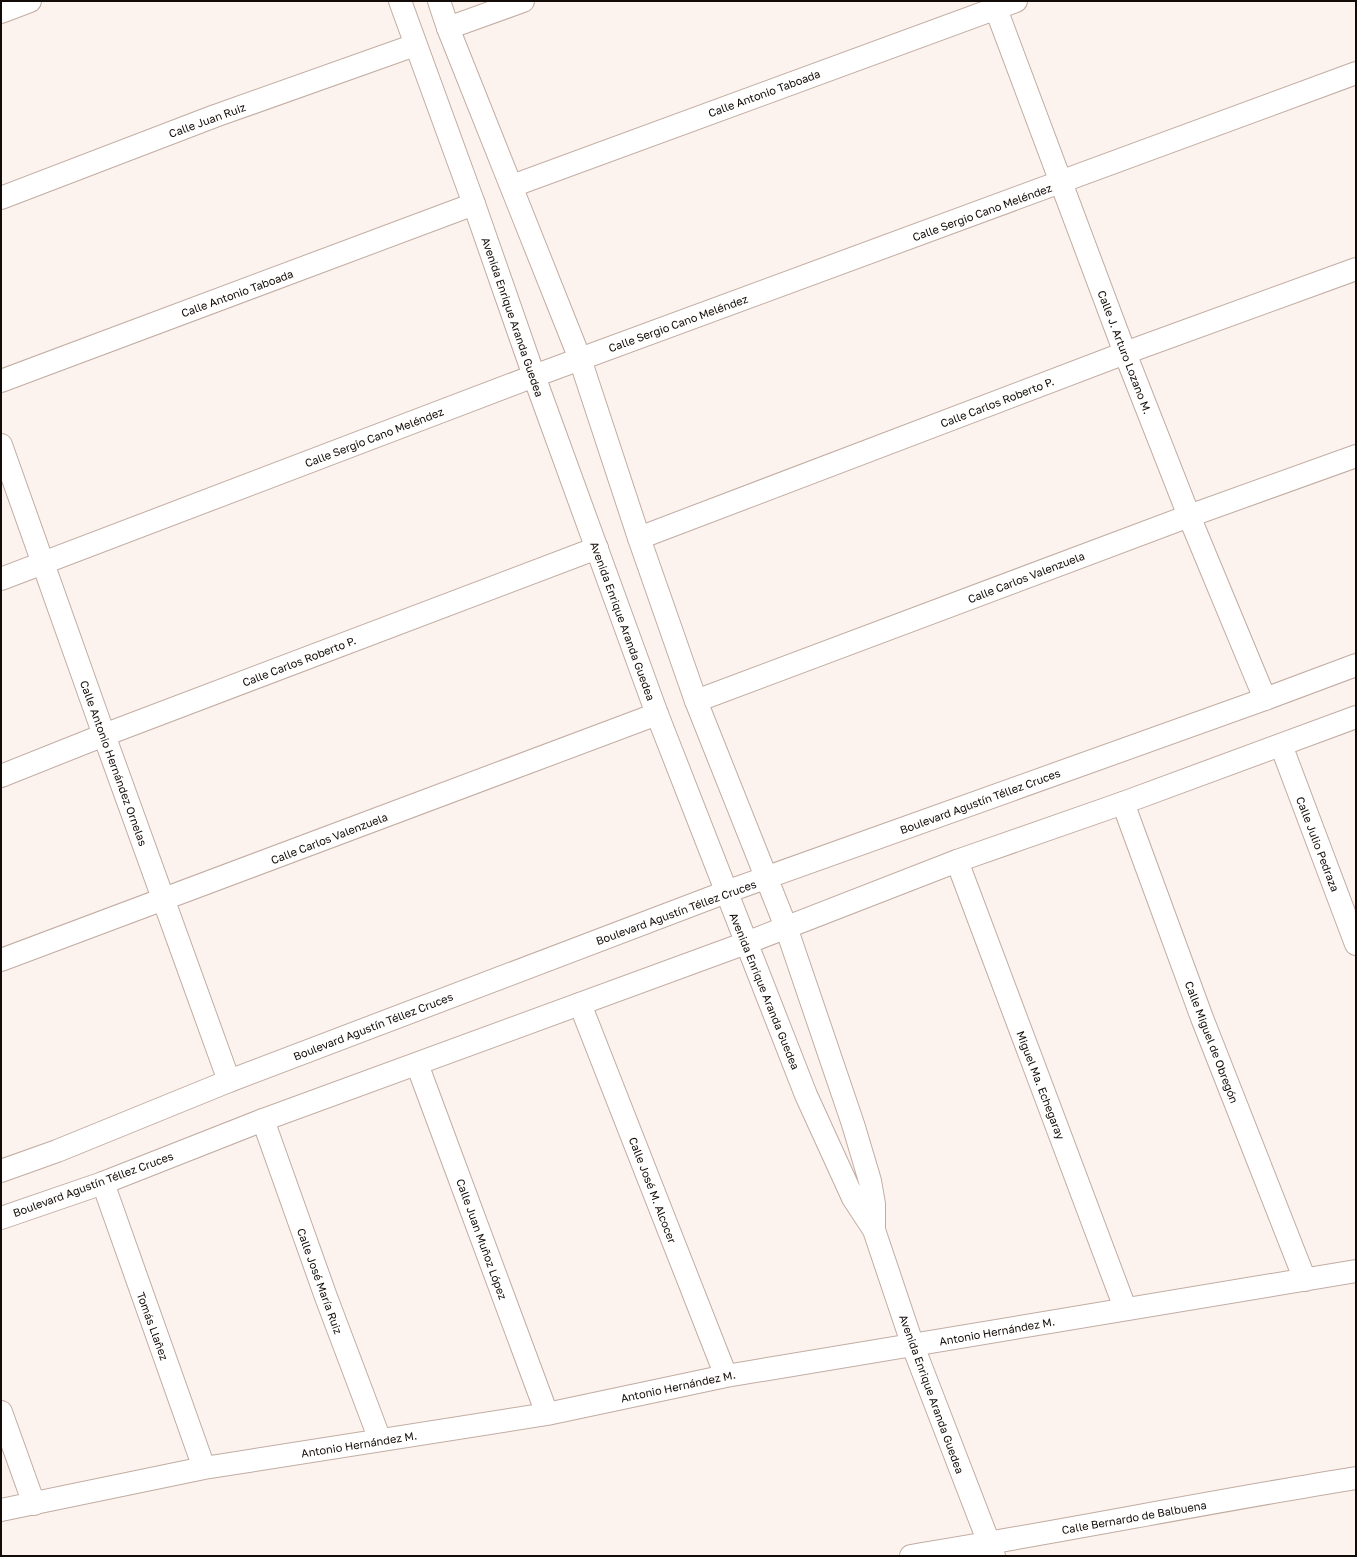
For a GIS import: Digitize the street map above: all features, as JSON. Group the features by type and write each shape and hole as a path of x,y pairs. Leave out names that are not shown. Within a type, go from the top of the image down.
{"street":[{"path":"1,12 30,1"},
{"name":"Avenida Enrique Aranda Guedea","path":"400,1 657,714 806,1095 853,1198 874,1230 913,1346 991,1550"},
{"name":"Avenida Enrique Aranda Guedea","path":"439,1 448,28 580,359 639,538 696,701 786,927 850,1116 870,1181 874,1204 874,1230"},
{"path":"448,28 523,1"},
{"name":"Calle J. Arturo Lozano M.","path":"1002,3 1062,183 1125,353 1189,516 1265,699"},
{"name":"Calle Antonio Taboada","path":"512,186 1002,3"},
{"name":"Calle Juan Ruiz","path":"1,198 215,116 415,46"},
{"name":"Calle Sergio Cano Meléndez","path":"1,579 534,376 1062,183 1356,73"},
{"name":"Calle Antonio Taboada","path":"1,381 474,204"},
{"name":"Calle Carlos Roberto P.","path":"639,538 1125,353 1356,269"},
{"name":"Calle Antonio Hernández Ornelas","path":"1,445 229,1081"},
{"name":"Calle Carlos Valenzuela","path":"696,701 1189,516 1356,456"},
{"name":"Calle Carlos Roberto P.","path":"1,776 104,735 597,548"},
{"name":"Boulevard Agustín Téllez Cruces","path":"1,1171 229,1081 726,892 1356,665"},
{"name":"Calle Carlos Valenzuela","path":"1,960 657,714"},
{"name":"Boulevard Agustín Téllez Cruces","path":"1,1218 103,1183 263,1120 746,943 957,861 1123,803 1356,717"},
{"name":"Calle Julio Pedraza","path":"1281,745 1356,944"},
{"name":"Calle Miguel de Obregón","path":"1123,803 1202,1018 1305,1280"},
{"name":"Miguel Ma. Echegaray","path":"957,861 1125,1308"},
{"name":"Calle José M. Alcocer","path":"580,1004 726,1376"},
{"name":"Calle Juan Muñoz López","path":"417,1064 547,1414"},
{"name":"Calle José María Ruiz","path":"263,1120 326,1297 380,1440"},
{"name":"Tomás Llañez","path":"103,1183 204,1468"},
{"name":"Antonio Hernández M.","path":"1,1510 204,1468 547,1414 726,1376 913,1346 1125,1308 1356,1271"},
{"path":"1,1412 34,1504"},
{"name":"Calle Bernardo de Balbuena","path":"911,1556 991,1550 1277,1491 1356,1478"}]}
